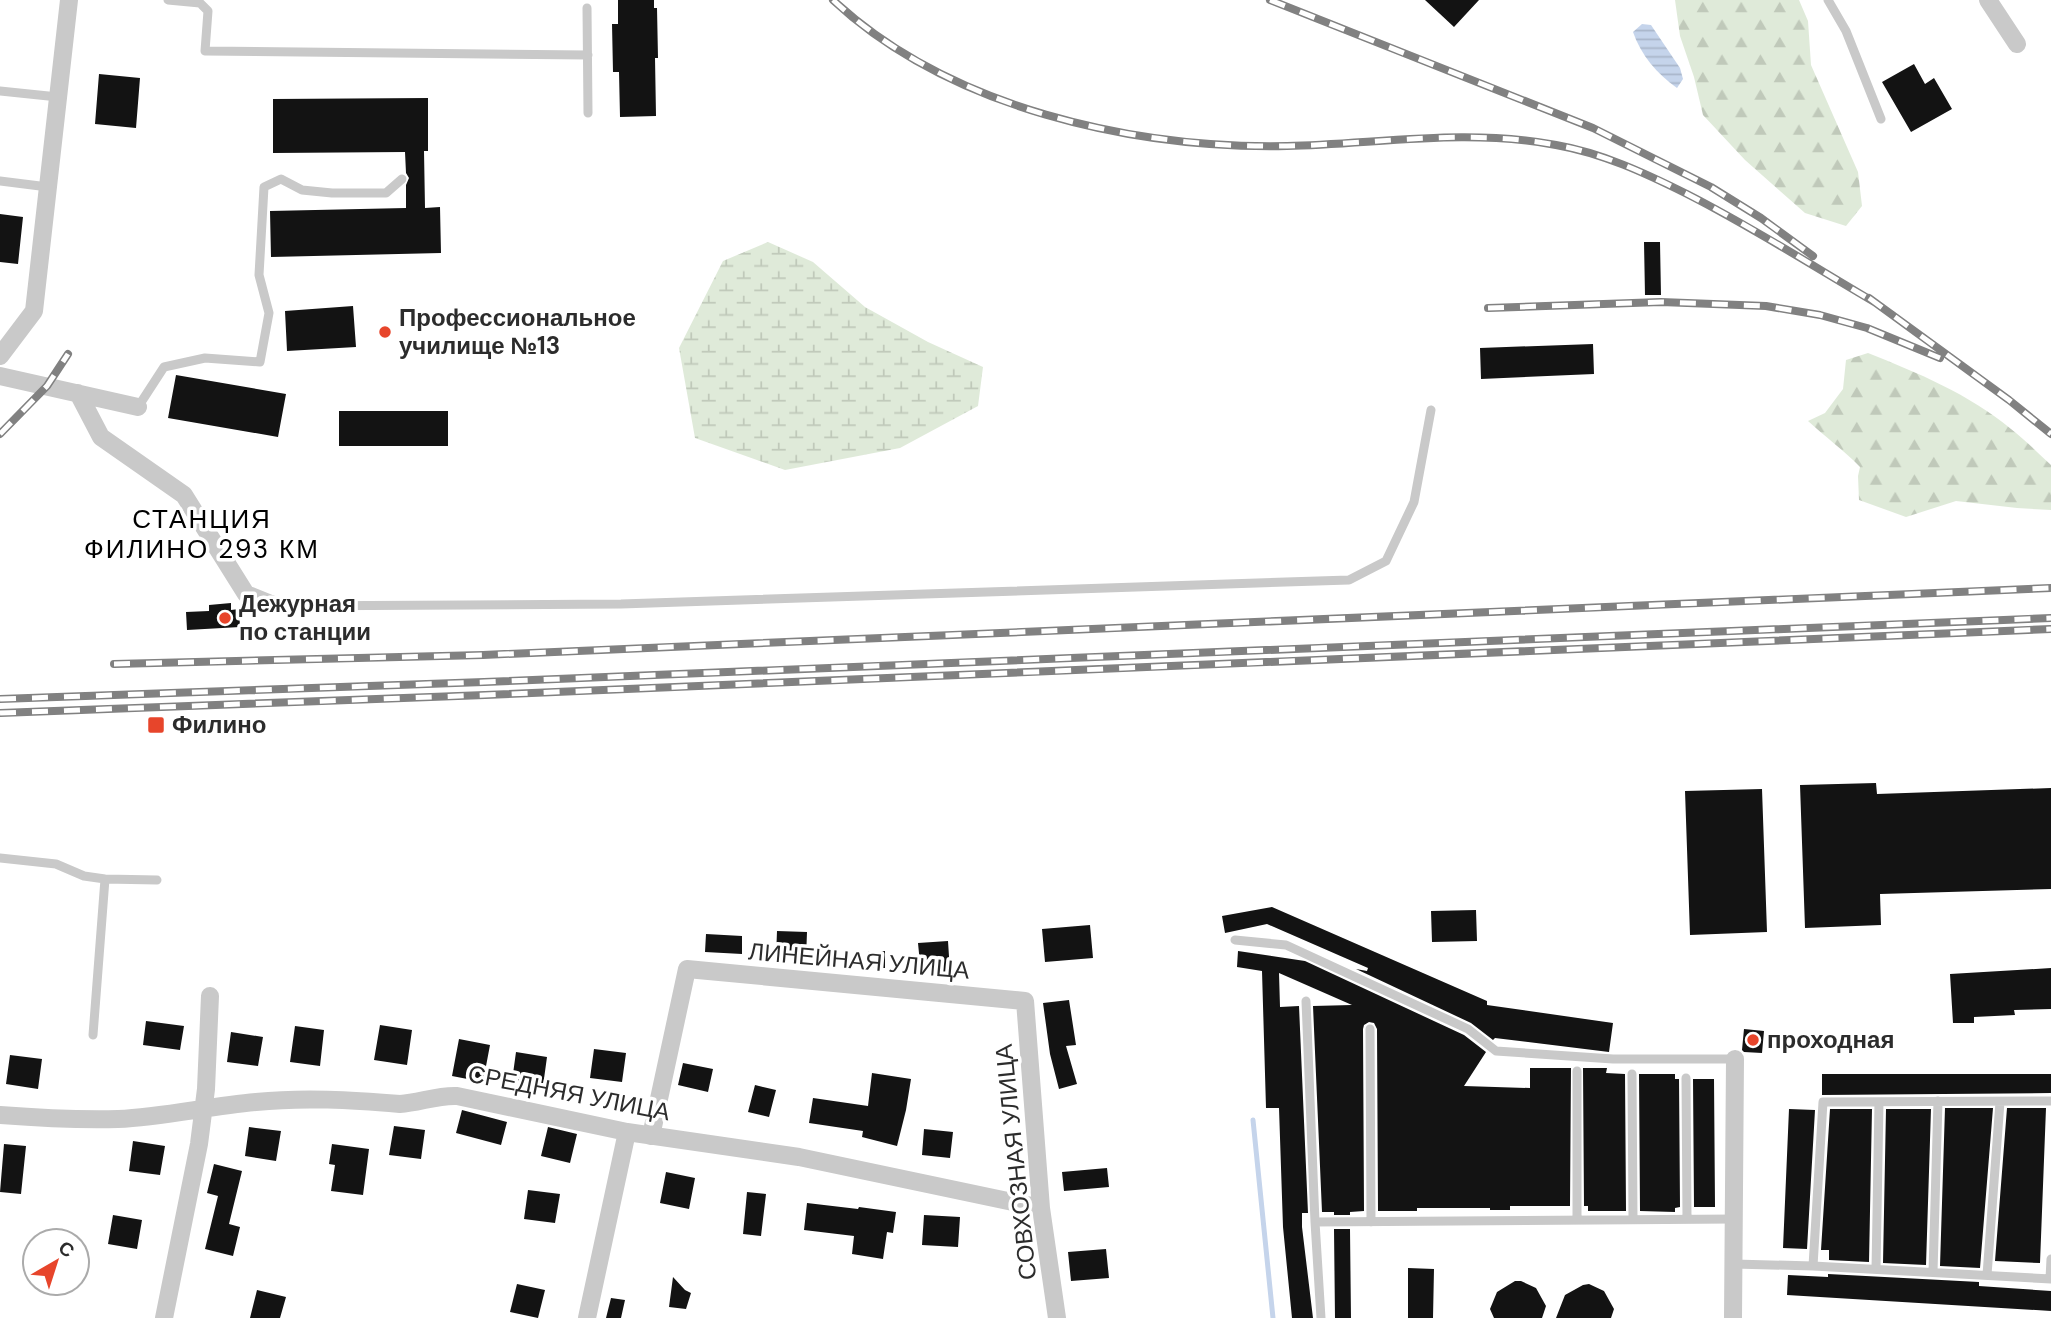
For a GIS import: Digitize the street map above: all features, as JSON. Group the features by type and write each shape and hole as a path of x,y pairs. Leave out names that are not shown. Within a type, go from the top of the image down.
{"street":[{"path":"0,356 34,311 69,0"},
{"path":"1989,0 2017,44"},
{"path":"0,376 138,407"},
{"path":"78,393 101,437 184,495 246,594 276,606"},
{"name":"ЛИНЕЙНАЯ УЛИЦА","path":"651,1136 687,969 1026,1000"},
{"path":"164,1318 203,1110 209,996"},
{"name":"СОВХОЗНАЯ УЛИЦА","path":"1026,1000 1041,1208 1057,1318"},
{"path":"1733,1318 1735,1059"},
{"name":"СРЕДНЯЯ УЛИЦА","path":"0,1115 119,1119 171,1115 256,1102 300,1100 400,1104 457,1096 627,1132 799,1157 1041,1208"},
{"path":"587,1318 627,1132"}],"lane":[{"path":"167,0 200,3 208,11 205,51 588,55"},
{"path":"1828,0 1846,31 1881,119"},
{"path":"587,8 588,113"},
{"path":"0,90 58,97"},
{"path":"138,407 164,367 205,358 260,362 269,313 259,275 264,187 281,179 302,190 386,193 402,179"},
{"path":"0,181 48,187"},
{"path":"276,606 621,604 1349,580 1386,561 1414,502 1430,410"},
{"path":"0,858 56,864 84,876 105,879 158,880"},
{"path":"93,1035 105,879"},
{"path":"1235,940 1286,945 1468,1029 1496,1051 1613,1059 1735,1059"},
{"path":"1306,1002 1321,1318"},
{"path":"1370,1029 1371,1222"},
{"path":"1577,1071 1577,1220"},
{"path":"1632,1074 1633,1219"},
{"path":"1686,1078 1687,1219"},
{"path":"1933,1272 1938,1101"},
{"path":"1813,1266 1823,1102 2051,1101"},
{"path":"1876,1269 1879,1102"},
{"path":"1987,1275 2000,1102"},
{"path":"1315,1222 1735,1219"},
{"path":"1734,1264 2050,1279 2051,1259"}],"green space":[{"path":"1675,0 1799,0 1808,21 1811,65 1858,172 1862,206 1846,226 1805,213 1745,160 1703,115 1680,36"},
{"path":"768,242 813,262 865,307 928,342 983,367 978,406 900,448 785,470 695,438 679,348 723,261"},
{"path":"1868,353 1924,377 1978,405 2021,438 2051,465 2051,510 1956,501 1906,517 1859,500 1860,467 1808,421 1825,413 1843,389 1846,360"}],"water":[{"path":"1642,24 1651,25 1680,68 1683,79 1677,88 1656,70 1640,48 1633,32"}],"building":[{"path":"618,0 654,0 654,8 657,8 656,116 620,117 619,72 613,72 612,24 618,24"},
{"path":"1425,0 1479,0 1454,27"},
{"path":"1914,64 1925,84 1934,78 1952,109 1911,132 1882,82"},
{"path":"99,74 140,78 136,128 95,124"},
{"path":"428,98 428,151 424,151 425,208 440,207 441,253 271,257 270,211 406,208 406,185 409,178 406,173 405,152 273,153 273,99"},
{"path":"0,214 23,217 18,264 0,262"},
{"path":"1644,242 1660,242 1661,295 1645,295"},
{"path":"353,306 356,347 287,351 285,311"},
{"path":"1593,344 1594,374 1481,379 1480,348"},
{"path":"176,375 286,394 278,437 168,418"},
{"path":"339,411 448,411 448,446 339,446"},
{"path":"231,603 231,610 239,609 240,627 187,630 186,612 209,611 209,605"},
{"path":"1876,783 1877,794 2051,788 2051,889 1880,894 1881,925 1805,928 1800,785"},
{"path":"1762,789 1767,932 1690,935 1685,791"},
{"path":"1272,907 1487,1001 1487,1005 1613,1023 1609,1052 1495,1038 1493,1040 1471,1023 1356,969 1367,971 1368,968 1267,924 1225,933 1222,916"},
{"path":"1476,910 1477,941 1432,942 1431,911"},
{"path":"1090,925 1093,958 1045,962 1042,929"},
{"path":"777,931 807,932 806,959 776,957"},
{"path":"706,934 742,936 742,954 705,952"},
{"path":"948,941 950,972 921,974 918,943"},
{"path":"868,951 885,951 885,968 869,968"},
{"path":"1238,951 1305,961 1464,1035 1486,1052 1464,1086 1530,1088 1530,1068 1571,1068 1570,1206 1510,1206 1510,1210 1417,1208 1417,1211 1378,1211 1377,1029 1374,1023 1369,1022 1363,1029 1364,1211 1350,1212 1350,1215 1322,1212 1313,1006 1352,1005 1279,973 1280,1007 1299,1006 1308,1213 1302,1213 1302,1227 1313,1318 1292,1318 1283,1227 1279,1108 1266,1108 1262,971 1237,967"},
{"path":"2051,968 2051,1009 2014,1010 2015,1015 1974,1017 1974,1023 1953,1023 1950,974"},
{"path":"1069,1000 1076,1045 1066,1046 1077,1084 1059,1089 1050,1054 1043,1003"},
{"path":"146,1021 184,1026 180,1050 143,1045"},
{"path":"380,1025 412,1030 407,1065 374,1060"},
{"path":"295,1026 324,1030 320,1066 290,1062"},
{"name":"проходная","path":"1744,1029 1764,1031 1762,1053 1742,1050"},
{"path":"231,1032 263,1037 258,1066 227,1062"},
{"path":"459,1039 490,1045 483,1082 452,1076"},
{"path":"594,1049 626,1053 622,1082 590,1078"},
{"path":"516,1052 547,1057 543,1086 512,1081"},
{"path":"10,1055 42,1059 38,1089 6,1084"},
{"path":"683,1063 713,1069 708,1092 678,1085"},
{"path":"1583,1068 1607,1068 1606,1073 1625,1074 1626,1211 1588,1211 1588,1206 1584,1206"},
{"path":"872,1073 911,1079 897,1146 862,1137 863,1131 809,1123 813,1098 868,1106"},
{"path":"1639,1074 1675,1074 1675,1079 1679,1079 1680,1207 1675,1208 1675,1212 1640,1211"},
{"path":"1822,1074 2051,1074 2051,1093 1822,1095"},
{"path":"1693,1079 1714,1079 1715,1207 1694,1207"},
{"path":"755,1085 776,1090 769,1117 748,1112"},
{"path":"1945,1108 1993,1108 1980,1268 1940,1266"},
{"path":"2007,1108 2046,1108 2040,1263 1995,1261"},
{"path":"1789,1109 1815,1110 1807,1249 1783,1248"},
{"path":"1830,1109 1872,1109 1869,1262 1829,1260 1829,1250 1821,1250"},
{"path":"1886,1109 1931,1109 1926,1265 1883,1263"},
{"path":"462,1110 507,1122 501,1145 456,1133"},
{"path":"394,1126 425,1130 421,1159 389,1155"},
{"path":"249,1127 281,1131 276,1161 245,1156"},
{"path":"548,1127 577,1134 570,1163 541,1156"},
{"path":"924,1129 953,1132 950,1158 922,1155"},
{"path":"133,1141 165,1146 160,1175 129,1171"},
{"path":"4,1144 26,1146 21,1194 0,1192"},
{"path":"332,1144 369,1149 363,1195 331,1191 335,1165 329,1164"},
{"path":"214,1164 242,1171 229,1224 240,1227 233,1256 205,1249 218,1196 207,1193"},
{"path":"1107,1168 1109,1187 1064,1191 1062,1172"},
{"path":"666,1172 695,1178 689,1209 660,1203"},
{"path":"528,1190 560,1194 555,1223 524,1219"},
{"path":"747,1192 766,1194 761,1236 743,1234"},
{"path":"807,1203 896,1212 893,1233 887,1232 883,1259 852,1254 854,1236 804,1230"},
{"path":"113,1215 142,1220 137,1249 108,1244"},
{"path":"924,1215 960,1217 958,1247 922,1245"},
{"path":"1334,1229 1350,1229 1351,1318 1335,1318"},
{"path":"1106,1249 1109,1278 1071,1281 1068,1252"},
{"path":"1408,1268 1434,1269 1433,1318 1408,1318"},
{"path":"1828,1274 1979,1282 1979,1286 2051,1291 2051,1311 1787,1295 1788,1275 1828,1277"},
{"path":"673,1277 691,1293 686,1309 669,1307"},
{"path":"1515,1281 1536,1288 1546,1306 1542,1318 1494,1318 1490,1309 1497,1292"},
{"path":"517,1284 545,1290 538,1318 510,1312"},
{"path":"1589,1284 1604,1291 1614,1309 1611,1318 1556,1318 1565,1295"},
{"path":"257,1290 286,1297 280,1318 250,1318"},
{"path":"611,1298 625,1300 621,1318 606,1318"}],"waterway":[{"path":"1253,1120 1273,1318"}],"railway":[{"path":"833,0 879,37 931,69 987,94 1046,115 1106,130 1167,140 1228,145 1287,146 1422,138 1489,138 1556,145 1590,153 1671,186 1759,233 1876,303"},
{"path":"1270,0 1593,128 1711,187 1761,218 1813,256"},
{"path":"1869,298 2051,434"},
{"path":"1488,308 1661,302 1766,306 1820,315 1867,328 1940,358"},
{"path":"0,434 47,386 68,354"},
{"path":"114,664 483,655 2051,588"},
{"path":"0,699 484,682 2051,618"},
{"path":"0,713 2051,629"}],"place":[{"name":"Профессиональное училище №13","path":"385,332"},
{"name":"Дежурная по станции","path":"225,618"},
{"name":"Филино","path":"156,725"},
{"name":"проходная","path":"1753,1040"}],"district":[{"name":"СТАНЦИЯ ФИЛИНО 293 КМ","path":"202,534"}]}
